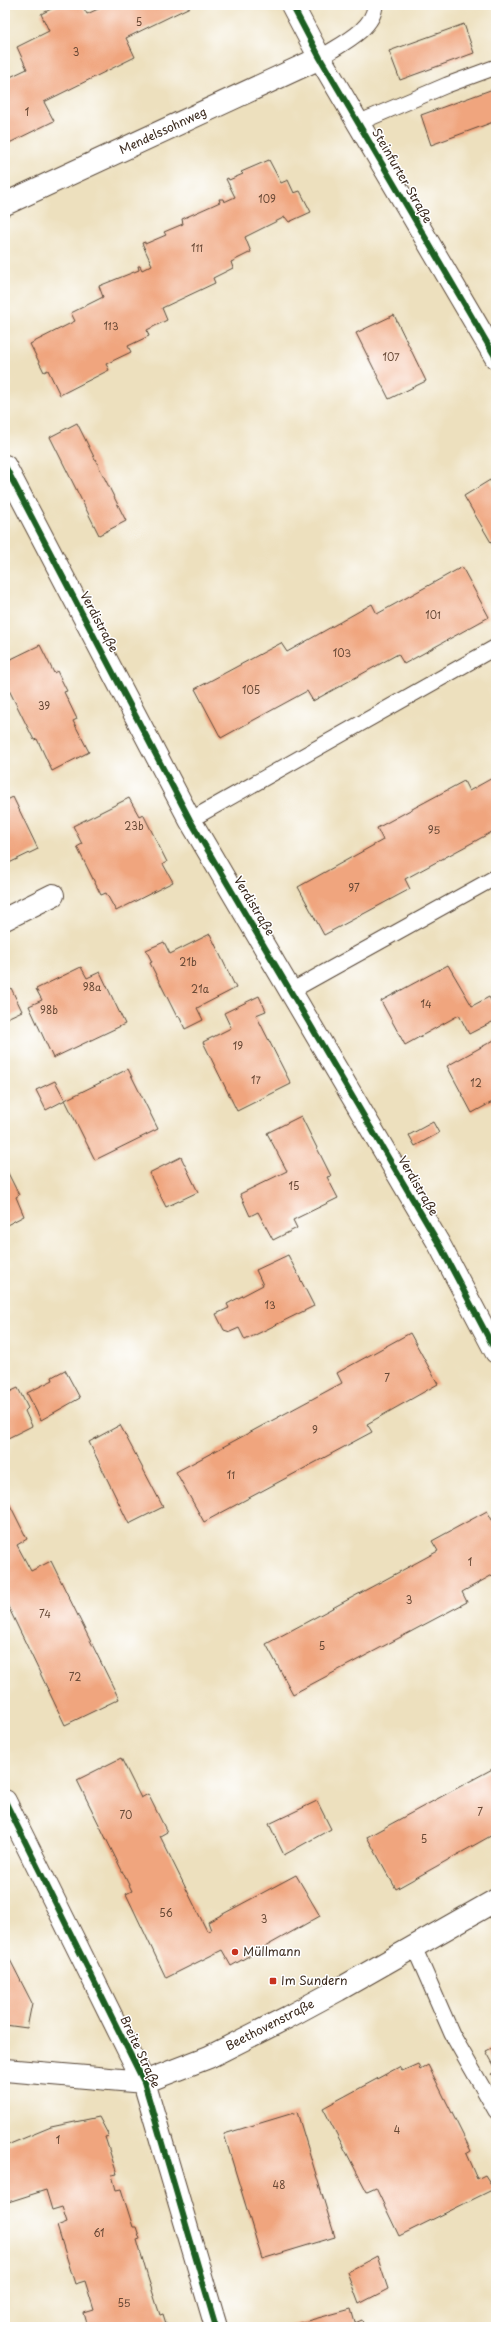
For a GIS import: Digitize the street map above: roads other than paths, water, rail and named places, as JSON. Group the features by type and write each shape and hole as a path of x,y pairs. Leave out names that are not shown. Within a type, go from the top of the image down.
{"street":[{"name":"Steinfurter Straße","path":"292,5 320,58 496,358"},
{"name":"Mendelssohnweg","path":"5,204 320,58"},
{"name":"Verdistraße","path":"5,466 190,820 439,1244 496,1352"},
{"path":"5,919 53,895"},
{"name":"Breite Straße","path":"5,1802 144,2082 216,2327"},
{"name":"Beethovenstraße","path":"144,2082 216,2053 338,1990 496,1900"},
{"path":"10,2075 144,2082"}],"lane":[{"path":"320,58 365,27 375,12 375,5"},
{"path":"358,123 447,85 496,67"},
{"path":"190,820 496,647"},
{"path":"291,991 496,877"},
{"path":"414,1946 452,2034 496,2111"}],"place":[{"name":"Müllmann","path":"235,1952"},
{"name":"Im Sundern","path":"273,1981"}]}
